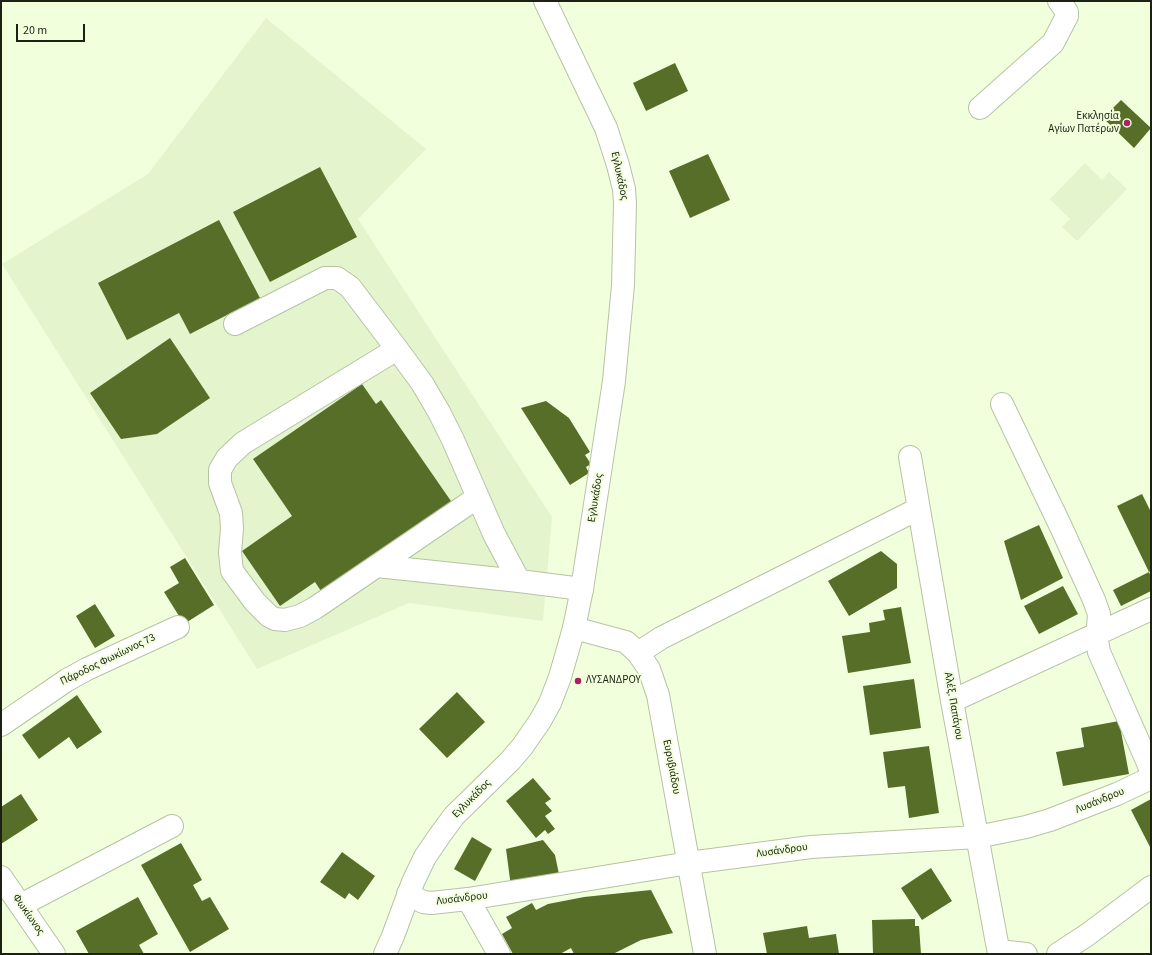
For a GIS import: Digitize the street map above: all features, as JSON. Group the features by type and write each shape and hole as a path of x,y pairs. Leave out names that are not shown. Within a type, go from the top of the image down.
{"street":[{"name":"Εγλυκάδος","path":"385,954 408,894 425,858 449,821 510,761 540,721 555,691 574,628 582,589 614,381 623,285 625,203 624,189 618,165 606,128 544,1"},
{"path":"980,108 1053,43 1067,16 1059,1"},
{"path":"235,324 325,278 337,278 350,287 422,382 453,440 494,534 519,581"},
{"path":"397,349 243,443 227,458 220,470 220,483 231,513 232,528 230,553 232,571 255,602 269,616 284,620 307,614 478,496"},
{"path":"1002,404 1094,600 1099,614 1097,645 1151,770"},
{"name":"Αλέξ. Παπάγου","path":"910,457 952,701 999,952"},
{"path":"638,653 661,638 918,509"},
{"path":"377,566 582,589"},
{"path":"952,701 1151,610"},
{"name":"Πάροδος Φωκίωνος 73","path":"1,725 67,680 86,669 178,627"},
{"name":"Ευρυβιάδου","path":"574,628 620,640 631,646 649,669 658,695 705,954"},
{"name":"Λυσάνδρου","path":"408,894 423,902 431,903 468,900 689,863 811,846 977,837 1026,827 1050,820 1124,791 1151,778"},
{"path":"21,905 172,826"},
{"name":"Φωκίωνος","path":"1,877 54,954"},
{"path":"1058,954 1087,935 1151,887"},
{"path":"468,900 499,954"},
{"path":"999,952 1026,954"}],"shaded area":[{"path":"266,18 426,149 358,219 552,517 543,621 409,603 257,669 2,264 148,174"},
{"path":"1085,163 1102,180 1109,172 1127,189 1077,241 1062,227 1070,219 1050,199"}],"building":[{"path":"675,63 688,91 646,111 633,83"},
{"name":"Εκκλησία Αγίων Πατέρων","path":"1121,100 1151,128 1134,148 1103,118"},
{"path":"708,154 730,200 690,218 669,171"},
{"path":"320,167 357,237 270,282 233,212"},
{"path":"219,220 260,298 190,334 179,313 127,340 98,283"},
{"path":"170,338 210,398 157,434 121,439 90,393"},
{"path":"362,384 376,404 381,400 453,504 323,594 315,582 280,606 242,551 292,516 253,459"},
{"path":"546,401 569,418 590,452 585,455 591,464 586,467 589,473 570,485 521,408"},
{"path":"1142,494 1151,512 1151,571 1149,572 1117,506"},
{"path":"1039,525 1063,578 1021,600 1004,541"},
{"path":"881,551 897,564 897,588 849,616 828,581"},
{"path":"185,558 214,605 184,624 164,592 179,583 170,567"},
{"path":"1149,572 1151,577 1151,591 1121,606 1113,590"},
{"path":"1063,586 1078,614 1039,634 1024,606"},
{"path":"95,604 115,636 95,648 76,616"},
{"path":"901,607 911,663 848,673 842,636 870,632 869,623 885,620 883,610"},
{"path":"914,679 921,728 870,735 863,686"},
{"path":"457,692 485,722 447,758 419,729"},
{"path":"77,695 102,732 77,749 69,737 39,759 22,735"},
{"path":"1119,721 1129,774 1063,786 1056,752 1084,747 1081,728"},
{"path":"929,746 939,813 909,818 905,786 888,788 883,752"},
{"path":"533,778 551,799 545,803 552,811 545,816 555,829 548,834 545,830 536,838 506,801"},
{"path":"21,794 38,820 1,844 1,807"},
{"path":"1151,799 1151,846 1150,847 1131,810"},
{"path":"472,837 492,849 475,881 454,869"},
{"path":"543,840 555,855 560,879 511,887 506,849"},
{"path":"181,843 202,880 193,885 202,901 210,897 229,929 190,952 141,865"},
{"path":"342,852 375,876 358,900 349,893 345,899 320,882"},
{"path":"931,868 952,901 922,920 901,888"},
{"path":"651,890 673,933 641,940 613,954 574,954 571,948 560,954 513,954 502,934 512,928 506,917 532,903 536,910 548,904 584,897"},
{"path":"138,897 158,934 139,945 144,954 89,954 76,931"},
{"path":"915,919 915,926 919,926 921,954 873,954 872,920"},
{"path":"807,926 809,938 836,934 839,954 767,954 763,933"}],"place":[{"name":"Εκκλησία Αγίων Πατέρων","path":"1127,123"},
{"name":"ΛΥΣΑΝΔΡΟΥ","path":"578,681"}]}
